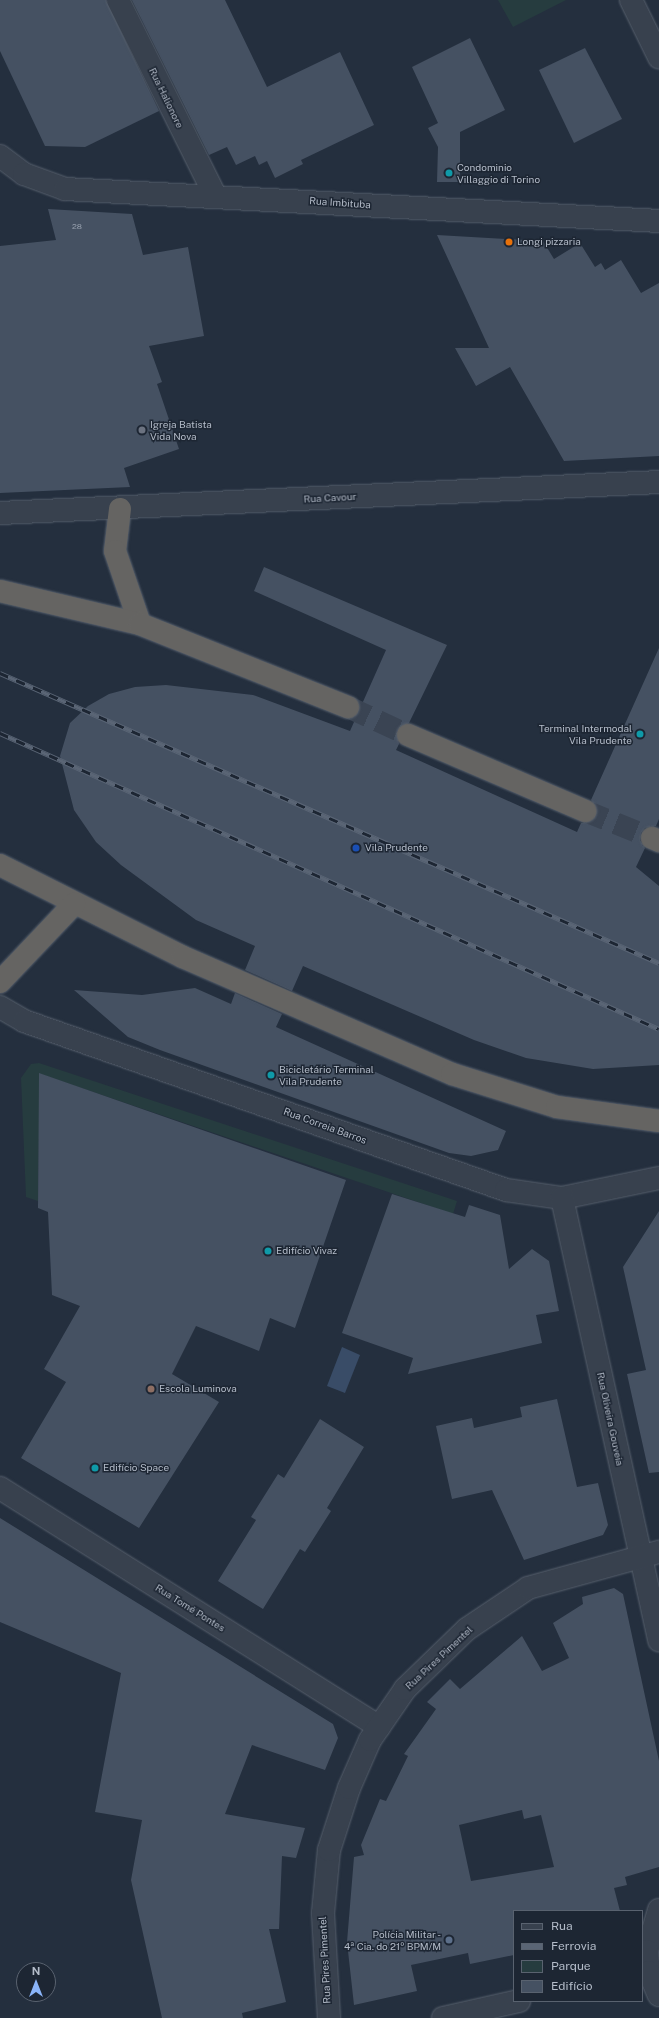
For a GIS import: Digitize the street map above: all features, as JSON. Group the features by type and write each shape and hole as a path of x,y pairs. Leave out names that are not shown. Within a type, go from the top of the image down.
{"highway":[{"path":"120,509 115,551 140,624"},
{"path":"0,591 140,624 348,707"},
{"path":"408,735 585,811"},
{"path":"0,865 74,904 349,1032 452,1074 558,1107 659,1121"},
{"path":"0,982 74,904"}],"street":[{"name":"Rua Halionore","path":"118,0 214,195"},
{"path":"631,0 659,57"},
{"name":"Rua Imbituba","path":"0,156 24,174 65,189 214,195 659,221"},
{"name":"Rua Cavour","path":"0,513 120,509 659,482"},
{"name":"Rua Correia Barros","path":"0,1007 24,1020 506,1190 562,1198 659,1178"},
{"name":"Rua Oliveira Gouveia","path":"562,1198 650,1554 659,1640"},
{"name":"Rua Tomé Pontes","path":"0,1488 379,1727"},
{"name":"Rua Pires Pimentel","path":"329,2018 323,1913 329,1850 349,1788 379,1727 405,1689 467,1629 528,1588 650,1554"},
{"path":"659,1910 650,1932 650,1972 659,1996"},
{"path":"443,2018 515,2002"}],"green space":[{"path":"498,0 566,0 513,27"},
{"path":"39,1063 457,1201 453,1214 40,1074 38,1201 26,1197 21,1078 31,1064"}],"water":[{"path":"342,1347 360,1355 345,1393 327,1386"}],"building":[{"path":"0,0 106,0 159,111 85,147 45,146 0,51"},
{"path":"132,0 225,0 267,87 340,52 374,125 301,160 303,164 275,178 267,161 259,165 255,156 236,165 227,147 209,155"},
{"path":"470,38 505,110 460,132 460,182 437,182 438,147 428,128 438,123 412,67"},
{"path":"585,48 622,119 574,143 539,70"},
{"path":"48,209 132,214 143,255 188,247 204,336 149,346 162,382 157,384 179,449 124,468 130,487 0,493 0,246 56,240"},
{"path":"437,235 543,241 554,259 580,243 595,267 601,263 605,270 621,260 641,293 659,283 659,456 564,461 510,367 476,386 455,348 489,348"},
{"name":"Vila Prudente","path":"264,567 447,645 409,723 397,730 399,744 396,750 577,832 581,823 592,821 596,816 597,809 591,800 659,648 659,819 656,826 645,828 641,833 640,840 645,848 636,867 659,886 659,1065 593,1069 526,1058 474,1040 303,966 292,991 245,970 255,946 196,920 121,865 96,842 74,810 60,756 70,723 88,706 109,694 135,687 166,685 253,695 350,731 386,650 254,591"},
{"path":"195,988 231,1004 235,993 282,1014 276,1027 506,1131 498,1150 471,1156 449,1153 160,1050 128,1037 74,990 142,995"},
{"path":"39,1073 346,1180 295,1328 270,1318 259,1351 196,1326 172,1374 219,1402 139,1528 21,1458 66,1382 44,1369 80,1306 52,1295 48,1212 38,1208"},
{"path":"392,1194 465,1217 469,1205 500,1215 509,1269 532,1249 549,1261 559,1311 536,1315 542,1343 408,1374 413,1358 342,1333"},
{"path":"659,1211 659,1472 649,1473 627,1374 646,1370 623,1267"},
{"path":"557,1399 577,1487 598,1483 608,1525 603,1535 524,1560 492,1490 452,1499 436,1426 472,1418 474,1428 522,1417 520,1407"},
{"path":"320,1419 364,1447 327,1508 331,1511 305,1552 300,1549 263,1609 218,1581 256,1520 251,1517 278,1474 284,1478"},
{"path":"0,1518 333,1724 338,1738 325,1770 252,1745 225,1814 305,1828 296,1858 282,1856 279,1929 269,1929 286,2002 242,2013 243,2018 162,2018 131,1880 142,1820 95,1812 121,1673 0,1622"},
{"path":"614,1588 623,1594 659,1761 659,1867 625,1877 627,1885 614,1888 620,1910 513,1910 513,1955 470,1964 468,1953 411,1965 417,1991 354,2005 347,1942 354,1857 364,1855 361,1845 380,1799 386,1801 408,1756 404,1754 436,1709 427,1702 450,1679 460,1689 522,1636 542,1671 569,1658 553,1623 583,1604 582,1597","holes":["522,1810 524,1819 541,1815 554,1867 471,1881 459,1825"]}],"tunnel":[{"path":"348,707 408,735"},
{"path":"585,811 652,838"}],"railway":[{"path":"0,673 659,963"},
{"path":"0,733 659,1029"}],"place":[{"name":"Condominio Villaggio di Torino","path":"449,173"},
{"name":"Longi pizzaria","path":"509,242"},
{"name":"Igreja Batista Vida Nova","path":"142,430"},
{"name":"Terminal Intermodal Vila Prudente","path":"640,734"},
{"name":"Vila Prudente","path":"356,848"},
{"name":"Bicicletário Terminal Vila Prudente","path":"271,1075"},
{"name":"Edifício Vivaz","path":"268,1251"},
{"name":"Escola Luminova","path":"151,1389"},
{"name":"Edifício Space","path":"95,1468"},
{"name":"Polícia Militar - 4ª Cia. do 21º BPM/M","path":"449,1940"}]}
